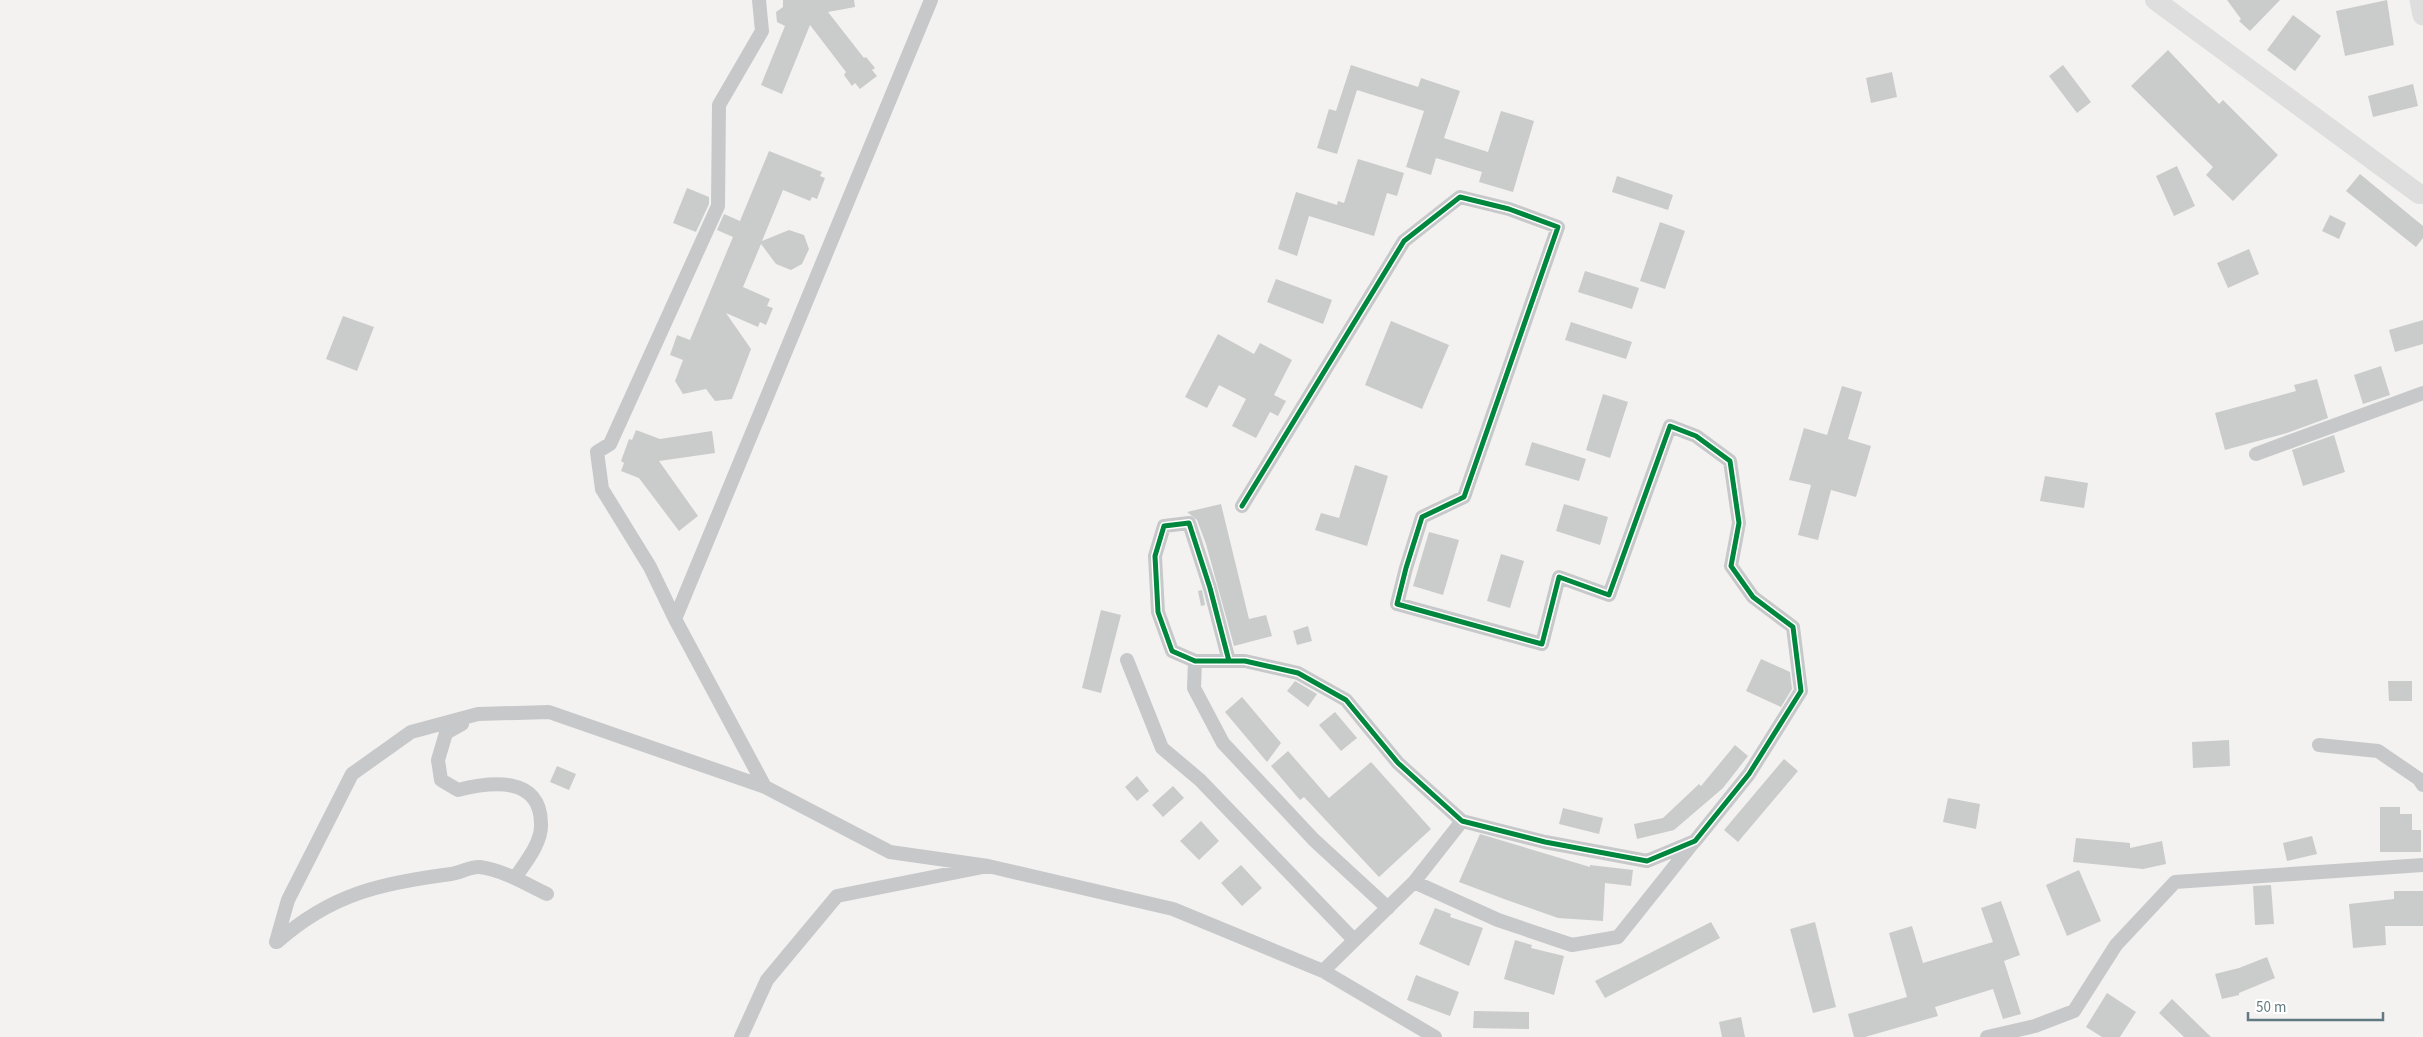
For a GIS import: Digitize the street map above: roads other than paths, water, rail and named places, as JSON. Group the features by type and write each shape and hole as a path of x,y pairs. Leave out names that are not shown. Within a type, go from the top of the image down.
{"main road":[{"path":"2420,0 2423,15"}],"street":[{"path":"759,0 762,31 719,105 718,206 610,444 597,452 602,489 650,567 675,619 765,787"},
{"path":"675,619 931,0"},
{"path":"2155,0 2419,194 2423,194"},
{"path":"1242,506 1404,241 1460,197 1509,209 1558,227 1464,497 1422,517 1406,568 1398,604 1542,644 1559,577 1609,595 1670,426 1696,436 1730,461 1739,523 1731,566 1753,597 1793,627 1801,691 1748,774 1618,937 1572,944 1498,920 1414,882"},
{"path":"2256,454 2423,393"},
{"path":"1229,661 1210,588 1189,523 1164,526 1155,556 1158,612 1172,651 1195,661 1229,661 1246,661 1298,673 1346,700 1398,763 1462,821 1545,842 1647,861 1695,841"},
{"path":"1127,660 1162,748 1200,780 1354,940"},
{"path":"1195,661 1194,688 1223,744 1314,840 1388,908"},
{"path":"547,894 515,878 479,867 453,874 419,877 350,895 299,922 276,942 288,900 352,774 411,732 478,714 549,712 765,787 890,852 988,866 1173,909 1323,971 1435,1037"},
{"path":"478,714 446,734 438,760 441,780 458,790 502,783 524,789 537,803 542,824 534,848 515,878"},
{"path":"2320,745 2378,751 2419,779 2423,786"},
{"path":"1323,971 1414,882 1462,821"},
{"path":"1987,1037 2027,1032 2074,1011 2116,945 2175,882 2423,865"},
{"path":"741,1037 767,980 837,896 988,866"}]}
